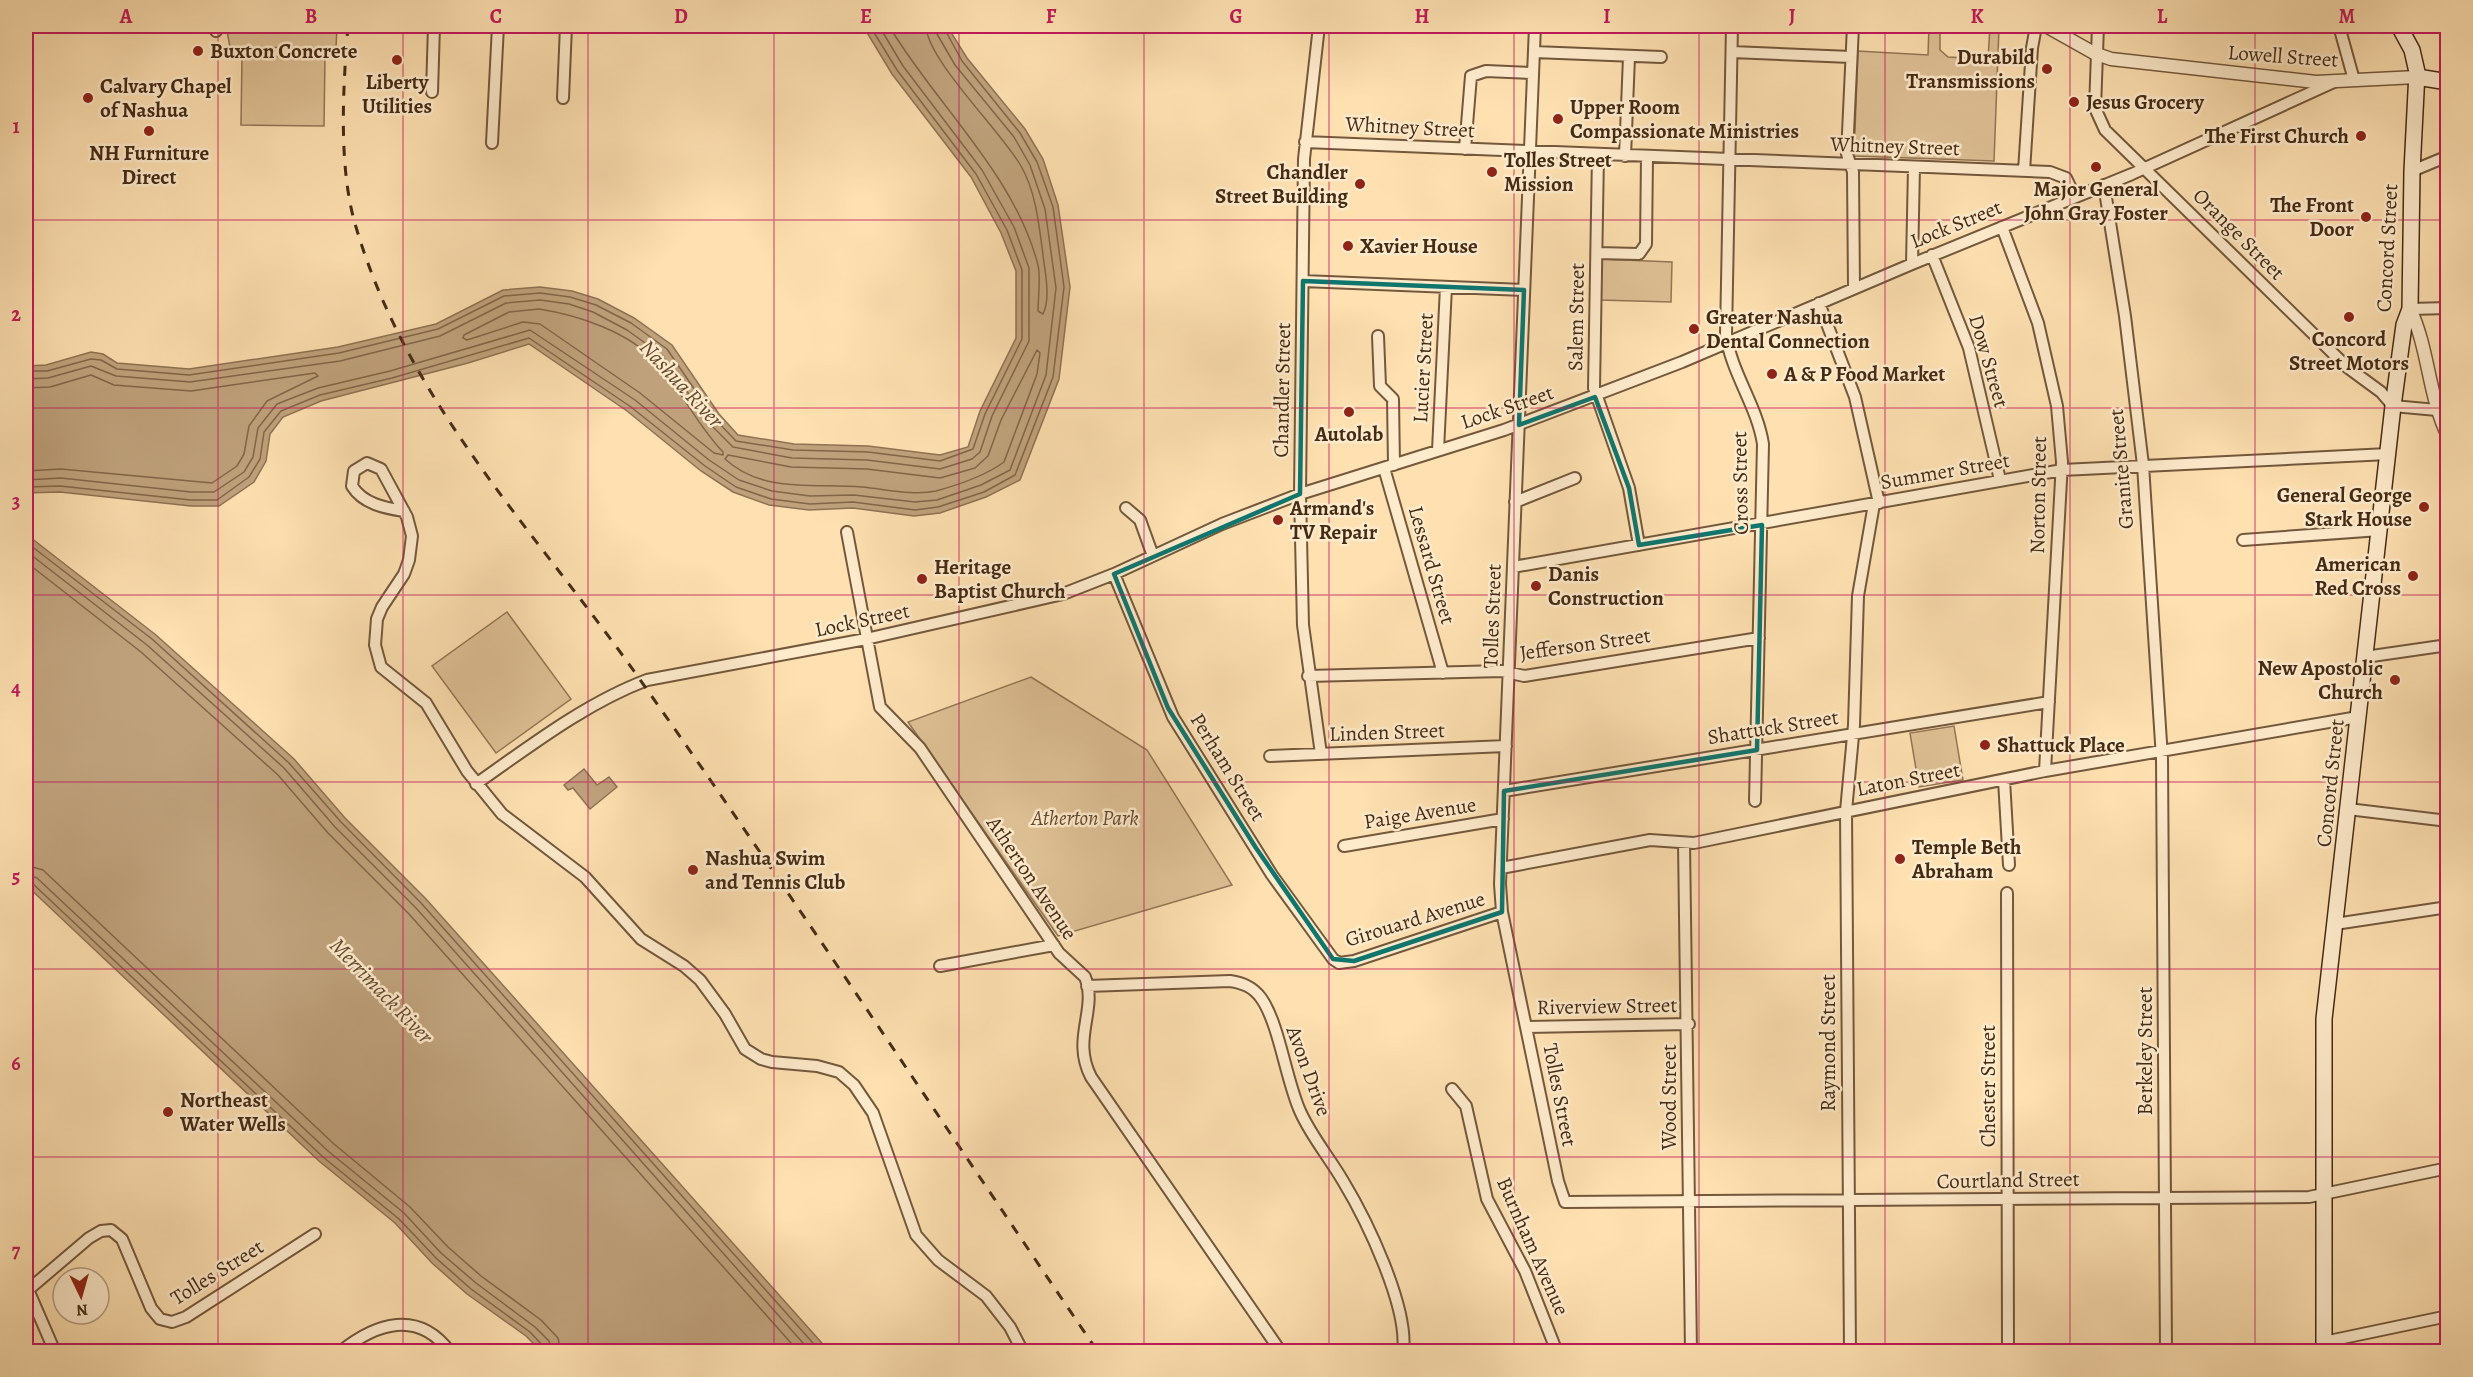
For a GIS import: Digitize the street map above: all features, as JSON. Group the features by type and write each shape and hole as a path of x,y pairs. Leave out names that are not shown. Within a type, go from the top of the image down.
{"main road":[{"name":"Concord Street","path":"2324,1347 2323,1042 2393,406 2404,325 2410,309 2412,171 2417,77 2414,56 2399,26"},
{"path":"2417,77 2448,82"}],"street":[{"path":"432,92 434,26"},
{"path":"492,143 498,26"},
{"path":"563,98 566,26"},
{"name":"Chandler Street","path":"1319,26 1305,142 1300,494 1303,625 1308,676 1321,754"},
{"name":"Tolles Street","path":"1535,26 1501,867 1502,912 1558,1181 1565,1202"},
{"name":"Cross Street","path":"1732,26 1727,344 1761,433 1762,525 1755,801"},
{"path":"1853,26 1847,154 1853,172 1854,288"},
{"path":"2024,171 2032,48 2037,26"},
{"name":"Lowell Street","path":"2046,26 2097,55 2287,80 2334,82 2417,77"},
{"name":"Orange Street","path":"2098,26 2095,101 2099,119 2144,169 2347,367 2381,392 2393,406"},
{"path":"2339,26 2354,80"},
{"path":"1534,52 1661,57"},
{"path":"1732,52 1851,57"},
{"path":"1626,156 1629,57"},
{"path":"1465,149 1471,76 1486,71 1532,73"},
{"name":"Lock Street","path":"476,784 588,709 647,680 866,639 1063,594 1114,574 1222,524 1300,494 1519,425 1727,344 1932,255 2144,169 2334,82"},
{"name":"Whitney Street","path":"1305,142 1530,153 2024,171 2061,174 2075,197"},
{"name":"Salem Street","path":"1598,155 1595,396 1629,488 1639,545"},
{"path":"2412,171 2448,156"},
{"path":"1597,253 1639,254 1646,244 1647,157"},
{"path":"1911,264 1914,166"},
{"name":"Granite Street","path":"2104,185 2125,316 2142,465 2161,750"},
{"name":"Norton Street","path":"2002,227 2038,323 2056,406 2062,470 2045,771"},
{"name":"Dow Street","path":"1932,255 1969,348 2000,480"},
{"path":"1303,281 1524,290"},
{"name":"Lucier Street","path":"1438,450 1446,287"},
{"path":"1819,303 1857,405 1877,503"},
{"path":"2448,308 2410,309 2421,331 2437,410 2448,436"},
{"name":"Lessard Street","path":"1378,336 1380,386 1393,399 1389,466 1443,672"},
{"path":"2393,406 2437,410"},
{"name":"Summer Street","path":"1513,567 1762,525 2062,470 2388,454"},
{"path":"404,511 385,508 360,495 352,486 354,471 367,463 377,465 404,511 411,526 412,546 404,574 382,607 377,619 375,645 378,658 387,675 416,692 426,703 476,784 519,830 585,877 641,939 684,966 700,980 725,1014 740,1042 751,1054 778,1064 829,1068 839,1072 854,1085 868,1104 881,1133 916,1235 938,1260 986,1296 1010,1327 1023,1352"},
{"path":"1515,502 1575,478"},
{"name":"Raymond Street","path":"1850,1352 1846,811 1858,596 1877,503"},
{"path":"1126,508 1140,520 1153,556"},
{"path":"2243,540 2380,530"},
{"name":"Atherton Avenue","path":"847,532 881,710 907,731 920,748 1062,957 1081,972 1088,986"},
{"name":"Perham Street","path":"1114,574 1173,717 1272,875 1326,951 1339,963"},
{"name":"Jefferson Street","path":"1308,676 1443,672 1509,673 1524,676 1759,638"},
{"path":"2365,657 2448,645"},
{"name":"Shattuck Street","path":"1504,791 2049,702"},
{"name":"Laton Street","path":"1501,867 1650,840 1684,843 2045,771 2358,717"},
{"name":"Linden Street","path":"1270,756 1506,746"},
{"name":"Berkeley Street","path":"2161,750 2166,1352"},
{"path":"2004,780 2009,865"},
{"path":"2348,809 2448,821"},
{"name":"Paige Avenue","path":"1344,846 1503,819"},
{"name":"Wood Street","path":"1684,843 1689,1024 1691,1352"},
{"name":"Chester Street","path":"2007,893 2008,1352"},
{"path":"2335,924 2448,907"},
{"name":"Girouard Avenue","path":"1339,963 1354,961 1502,912"},
{"path":"940,966 1054,945"},
{"name":"Avon Drive","path":"1088,986 1230,981 1246,985 1257,994 1268,1011 1301,1112 1346,1185 1375,1245 1399,1309 1403,1332 1402,1352"},
{"path":"1088,986 1082,1047 1091,1077 1281,1352"},
{"name":"Riverview Street","path":"1527,1027 1689,1024"},
{"name":"Burnham Avenue","path":"1452,1089 1466,1106 1487,1199 1525,1271 1557,1352"},
{"name":"Courtland Street","path":"1565,1202 2309,1197 2448,1168"},
{"name":"Tolles Street","path":"27,1288 89,1238 101,1231 111,1230 122,1239 151,1308 160,1319 172,1322 186,1317 315,1234"},
{"path":"27,1288 55,1352"},
{"path":"2324,1347 2448,1316"},
{"path":"340,1352 369,1331 396,1324 422,1328 436,1336 450,1352"}],"highlighted area":[{"path":"1303,281 1524,290 1519,425 1595,397 1629,488 1639,545 1762,525 1757,750 1504,791 1502,912 1354,961 1333,959 1256,848 1168,708 1114,574 1300,494"}],"green space":[{"path":"226,26 337,26 336,48 230,47"},
{"path":"1929,26 1940,26 1940,50 1948,57 1988,59 1990,27 1999,28 1994,161 1854,156 1858,51 1928,55"},
{"path":"242,56 325,57 324,126 241,125"},
{"path":"1601,259 1672,262 1671,302 1599,300"},
{"path":"507,612 571,699 496,753 432,666"},
{"name":"Atherton Park","path":"1031,677 1147,750 1232,885 1058,936 908,722"},
{"path":"1954,726 1963,780 1919,787 1910,733"}],"water":[{"name":"Nashua River","path":"863,26 947,26 967,58 1025,129 1043,159 1058,205 1070,287 1059,379 1020,480 986,497 940,513 914,516 853,508 809,510 769,505 733,492 701,471 627,411 529,344 468,363 321,401 283,417 270,434 266,461 254,482 219,506 191,506 60,492 26,493 26,366 46,365 91,352 103,354 117,363 189,369 338,347 436,324 503,290 540,287 572,291 598,299 634,318 672,345 719,414 738,435 794,444 868,446 940,455 968,447 980,411 1016,338 1016,271 1001,233 971,177 892,74"},
{"name":"Merrimack River","path":"26,534 156,635 294,759 345,818 426,899 829,1351 541,1351 526,1336 467,1294 432,1263 395,1223 319,1161 26,885"},
{"path":"584,769 597,785 609,777 617,787 590,809 573,788 568,790 564,785"}],"railway":[{"path":"348,26 343,127 350,204 378,290 407,350 440,407 477,462 597,621 695,758 1098,1352"}],"place":[{"name":"Buxton Concrete","path":"198,51"},
{"name":"Liberty Utilities","path":"397,60"},
{"name":"Durabild Transmissions","path":"2047,69"},
{"name":"Calvary Chapel of Nashua","path":"88,98"},
{"name":"Jesus Grocery","path":"2074,102"},
{"name":"Upper Room Compassionate Ministries","path":"1558,119"},
{"name":"NH Furniture Direct","path":"149,131"},
{"name":"The First Church","path":"2361,136"},
{"name":"Major General John Gray Foster","path":"2096,167"},
{"name":"Tolles Street Mission","path":"1492,172"},
{"name":"Chandler Street Building","path":"1360,184"},
{"name":"The Front Door","path":"2366,217"},
{"name":"Xavier House","path":"1348,246"},
{"name":"Concord Street Motors","path":"2349,317"},
{"name":"Greater Nashua Dental Connection","path":"1694,329"},
{"name":"A & P Food Market","path":"1772,374"},
{"name":"Autolab","path":"1349,412"},
{"name":"General George Stark House","path":"2424,507"},
{"name":"Armand's TV Repair","path":"1278,520"},
{"name":"American Red Cross","path":"2413,576"},
{"name":"Heritage Baptist Church","path":"922,579"},
{"name":"Danis Construction","path":"1536,586"},
{"name":"New Apostolic Church","path":"2395,680"},
{"name":"Shattuck Place","path":"1985,745"},
{"name":"Temple Beth Abraham","path":"1900,859"},
{"name":"Nashua Swim and Tennis Club","path":"693,870"},
{"name":"Northeast Water Wells","path":"168,1112"}]}
